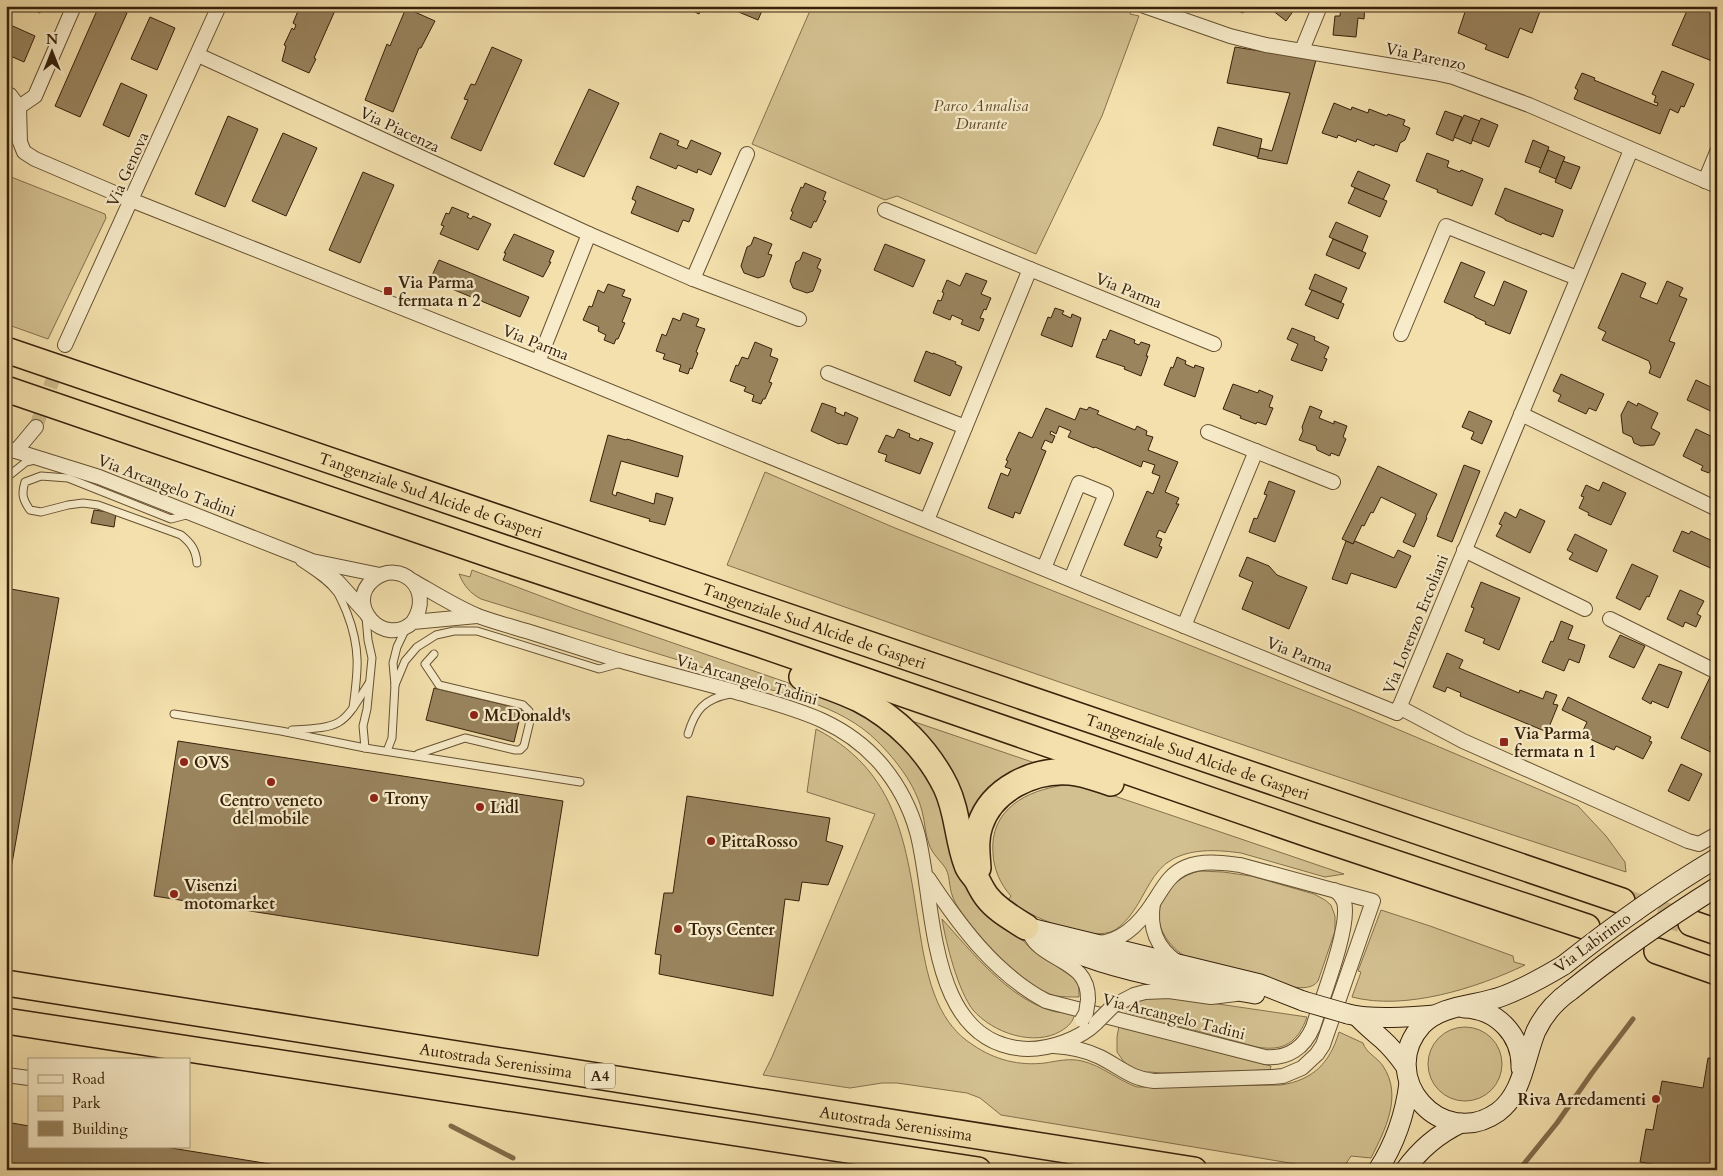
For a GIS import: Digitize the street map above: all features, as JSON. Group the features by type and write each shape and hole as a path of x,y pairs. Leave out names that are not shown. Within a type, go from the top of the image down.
{"highway":[{"name":"Tangenziale Sud Alcide de Gasperi","path":"6,350 1622,900"},
{"path":"6,389 1587,927"},
{"path":"759,644 773,661 782,667 858,699 904,731 939,773 947,788 958,821 966,864 987,898 1009,916 1026,926"},
{"path":"977,880 977,835 985,814 1007,790 1037,775 1058,772 1080,774 1149,795 1222,804"},
{"path":"1691,923 1717,932"},
{"path":"1657,952 1717,972"},
{"name":"Autostrada Serenissima","path":"6,983 1194,1170"},
{"name":"A4","path":"6,1021 978,1170"}],"main road":[{"name":"Via Labirinto","path":"1379,1168 1389,1152 1401,1124 1406,1104 1408,1052 1413,1037 1423,1024 1435,1015 1501,997 1535,982 1564,966 1612,926 1664,891 1706,851"},
{"name":"Via Labirinto","path":"1405,1170 1428,1144 1449,1129 1461,1123 1480,1120 1498,1112 1508,1102 1515,1092 1537,1028 1553,1006 1618,953 1717,887"},
{"path":"1026,926 1260,984 1296,998 1352,1015 1414,1017 1435,1015"},
{"path":"1026,926 1054,944 1103,963 1159,977 1245,993 1296,998"},
{"name":"Via Labirinto","path":"1458,1008 1472,1008 1486,1012 1508,1028 1520,1052 1520,1079"},
{"path":"1352,1015 1395,1052 1407,1075"},
{"name":"Via Labirinto","path":"1407,1075 1417,1098 1429,1111 1438,1117 1461,1123"}],"street":[{"path":"6,94 10,95 19,106 35,96 74,6"},
{"name":"Via Genova","path":"65,345 219,6"},
{"name":"Via Parenzo","path":"1144,6 1178,11 1230,36 1266,45 1435,72 1453,77 1529,105 1711,184"},
{"path":"1302,50 1320,6"},
{"name":"Via Piacenza","path":"198,55 588,234 693,279 799,319"},
{"name":"Via Parma","path":"19,106 20,142 24,152 35,159 132,200 927,520 1397,713 1399,707"},
{"name":"Via Lorenzo Ercoliani","path":"1631,150 1399,707 1463,741 1688,841 1706,851"},
{"path":"1711,184 1717,152"},
{"path":"693,279 747,154"},
{"name":"Via Parma","path":"885,210 1214,344"},
{"path":"1401,334 1446,226 1577,278"},
{"path":"538,362 588,234"},
{"path":"927,520 1030,269"},
{"path":"828,373 965,427"},
{"path":"1521,414 1717,508"},
{"path":"11,450 36,426"},
{"path":"1208,432 1332,482"},
{"name":"Via Arcangelo Tadini","path":"11,450 99,477 312,561 380,575 392,572 401,574 477,616 624,662 807,713 844,732 866,749 894,781 907,806 919,839 940,962 951,994 962,1012 982,1033 1007,1046 1025,1049 1054,1046 1088,1052 1110,1062 1125,1073 1144,1080 1154,1081 1273,1077 1293,1072 1310,1061 1323,1046 1373,901 1240,865 1200,863 1187,866 1175,873 1166,882 1153,903 1124,935 1115,940 1096,943"},
{"path":"1184,626 1256,451"},
{"path":"1044,568 1079,483 1106,494 1071,579"},
{"path":"1464,550 1585,609"},
{"name":"Via Arcangelo Tadini","path":"312,561 338,582 381,628 392,630 410,624 477,616"},
{"path":"366,613 363,601 366,588 380,575"},
{"path":"410,624 418,613 421,601 418,589 412,581"},
{"path":"1610,619 1717,672"},
{"path":"1706,851 1717,834"},
{"name":"Via Arcangelo Tadini","path":"924,873 966,933 993,962 1016,983 1046,1001 1273,1058 1291,1054 1298,1049 1310,1035 1313,1027 1337,953 1343,926 1344,901 1334,890"},
{"path":"1153,903 1151,922 1153,932 1162,950 1177,963"},
{"path":"1026,926 1038,946 1073,967 1079,973 1087,988 1086,1013 1070,1038"},
{"name":"Via Arcangelo Tadini","path":"1054,1046 1084,1033 1113,1006 1134,995 1145,992 1169,991 1221,997 1245,993"},
{"path":"6,1075 28,1078"}],"lane":[{"path":"6,478 26,462 43,459"},
{"path":"194,514 171,519 68,478 41,476 32,478 25,482 22,491 24,502 30,510 41,512 83,503 98,505 181,535 190,543 196,553 197,563"},
{"path":"275,546 318,574 337,592 344,604 352,626 358,655 353,708"},
{"path":"365,748 363,726 367,709 372,658 368,640 366,613"},
{"path":"388,752 392,738 395,686 393,663 397,647 410,624"},
{"path":"395,686 405,660 416,646 436,635 454,631 477,632 599,669 624,662"},
{"path":"416,755 466,738 520,750 524,746 531,717 529,711 523,705 439,685 425,664 434,654"},
{"path":"357,680 367,709"},
{"path":"281,731 324,728 346,719 370,681"},
{"path":"688,734 693,717 707,702 737,692"},
{"path":"174,714 281,731 388,752 580,782"}],"green space":[{"name":"Parco Annalisa Durante","path":"812,6 1117,6 1131,11 1130,14 1139,16 1102,116 1036,254 897,196 885,200 752,144"},
{"path":"6,175 105,214 106,218 48,339 6,324"},
{"path":"765,472 895,528 1350,709 1578,806 1606,836 1625,862 1626,872 1175,722 727,565"},
{"path":"472,570 575,609 800,687 846,707 872,721 898,742 933,779 962,878 973,899 1017,934 1030,948 1075,979 1079,987 1079,997 1056,996 1043,991 1029,982 1014,970 973,927 955,902 946,869 930,848 919,801 910,782 891,756 862,728 828,709 790,695 733,679 733,677 481,599 468,589 459,574 470,577"},
{"path":"912,721 1038,764 970,821 960,794 947,768 931,744"},
{"path":"816,729 846,748 869,771 886,796 898,824 906,854 923,951 933,991 938,1004 952,1027 973,1045 990,1055 1017,1063 1035,1064 1077,1060 1090,1063 1137,1087 1281,1085 1302,1079 1319,1068 1331,1053 1339,1032 1363,1043 1367,1050 1383,1066 1389,1077 1392,1089 1390,1113 1382,1136 1371,1158 1351,1156 1342,1170 1332,1170 1001,1115 980,1098 967,1093 897,1083 882,1083 850,1088 763,1075 875,814 807,792"},
{"path":"1065,785 1088,787 1344,874 1325,877 1241,853 1198,851 1181,855 1166,864 1154,876 1137,906 1115,930 1104,933 1091,933 1060,926 1030,913 1008,900 1011,896 998,876 995,865 993,838 997,825 1013,804 1037,792"},
{"path":"1200,871 1251,876 1314,894 1331,905 1335,916 1335,931 1316,984 1299,988 1292,987 1196,961 1181,954 1174,948 1160,926 1159,909 1165,895 1173,886 1182,878"},
{"path":"1381,910 1513,956 1514,962 1525,965 1485,982 1440,995 1395,1001 1373,1001 1352,997 1361,972 1358,971"},
{"path":"942,919 978,959 1020,996 1052,1011 1075,1013 1070,1024 1050,1036 1039,1038 1014,1035 991,1025 981,1018 973,1010 962,991"},
{"path":"1159,997 1307,1017 1299,1033 1289,1043 1275,1048 1257,1047 1126,1012 1128,1007 1135,1001"},
{"path":"1119,1026 1271,1066 1270,1070 1162,1073 1137,1071 1124,1062 1117,1052"},
{"path":"1465,1027 1486,1033 1496,1043 1502,1064 1496,1085 1486,1095 1465,1101 1444,1095 1434,1085 1428,1064 1434,1043 1444,1033"}],"building":[{"path":"26,6 43,6 40,13"},
{"path":"99,6 112,6 127,13 80,117 55,106"},
{"path":"300,6 305,8 306,6 337,6 309,73 282,61 286,46 284,45 292,28 294,30 296,25 293,23"},
{"path":"683,6 703,6 699,14"},
{"path":"724,6 764,6 758,20"},
{"path":"1227,6 1245,6 1243,13"},
{"path":"1267,6 1297,6 1286,21"},
{"path":"1341,6 1365,6 1364,19 1358,18 1356,37 1333,35 1335,16 1340,16"},
{"path":"1467,6 1542,6 1532,33 1520,28 1508,58 1485,49 1487,45 1458,33"},
{"path":"1689,6 1717,7 1717,63 1672,45"},
{"path":"406,8 435,21 421,48 419,48 393,112 365,100 387,44 390,46"},
{"path":"150,17 175,28 157,70 131,59"},
{"path":"6,23 35,36 24,62 6,54"},
{"path":"492,47 522,60 481,151 451,138 468,100 464,99 471,84 475,85"},
{"path":"1235,47 1316,60 1287,164 1257,158 1260,148 1272,151 1290,93 1227,83"},
{"path":"1662,71 1694,84 1684,107 1681,106 1678,113 1670,109 1660,134 1574,99 1578,90 1575,88 1582,73 1595,78 1594,80 1657,106 1658,103 1654,102 1656,96 1652,94"},
{"path":"121,83 147,95 129,137 103,125"},
{"path":"589,89 619,103 584,177 554,164"},
{"path":"1334,103 1351,110 1352,107 1368,113 1369,109 1405,120 1403,125 1410,128 1405,140 1400,143 1397,152 1357,139 1356,142 1338,135 1337,138 1322,133"},
{"path":"1445,111 1462,117 1453,141 1436,134"},
{"path":"1464,115 1480,121 1471,144 1454,137"},
{"path":"228,116 258,129 225,207 195,194"},
{"path":"1481,118 1498,125 1489,147 1472,140"},
{"path":"1218,127 1262,139 1258,157 1213,145"},
{"path":"283,133 317,148 286,216 252,201"},
{"path":"660,133 679,141 677,145 687,149 691,140 721,153 711,175 698,169 697,173 678,165 676,169 650,158"},
{"path":"1533,140 1549,147 1541,168 1525,162"},
{"path":"1548,150 1565,157 1556,179 1539,172"},
{"path":"1427,153 1449,161 1447,167 1460,172 1461,170 1483,179 1472,206 1416,181"},
{"path":"1563,161 1580,167 1571,189 1555,182"},
{"path":"1358,171 1390,185 1383,200 1351,186"},
{"path":"363,172 394,185 360,263 329,250"},
{"path":"805,183 826,192 823,200 826,201 811,228 790,219 793,212 791,211 801,187 803,188"},
{"path":"637,186 694,209 689,222 683,220 678,232 631,213 636,201 632,199"},
{"path":"1355,188 1387,201 1380,217 1348,203"},
{"path":"1505,188 1563,210 1553,237 1542,233 1541,235 1495,214"},
{"path":"452,207 469,214 467,217 471,219 473,216 491,224 478,250 440,234 444,226 441,225 446,213 449,214"},
{"path":"1336,222 1368,236 1362,251 1329,237"},
{"path":"514,234 554,251 549,262 551,262 543,277 503,260 506,253 504,253"},
{"path":"754,237 772,244 768,254 772,255 764,276 758,278 744,273 741,266 747,247 751,245"},
{"path":"1333,239 1366,253 1359,269 1326,255"},
{"path":"885,244 925,260 913,287 874,270"},
{"path":"803,252 821,259 817,268 821,270 813,291 807,293 793,288 790,281 796,262 800,260"},
{"path":"439,260 529,297 520,317 430,280"},
{"path":"1461,262 1485,272 1474,297 1494,306 1504,281 1527,291 1510,334 1485,324 1486,322 1475,316 1444,302"},
{"path":"966,273 987,281 981,294 991,298 980,318 984,319 979,331 961,324 963,320 952,315 950,320 933,313 938,300 941,301 944,293 942,292 947,280 960,286"},
{"path":"1622,273 1646,283 1640,297 1657,304 1667,281 1683,288 1679,296 1687,299 1669,341 1675,343 1660,378 1649,373 1651,367 1649,361 1602,340 1606,332 1598,328"},
{"path":"1315,274 1347,288 1341,302 1309,289"},
{"path":"608,284 625,290 622,296 631,299 622,322 625,323 614,344 604,340 606,335 598,331 599,327 583,320 589,306 592,307 598,290 604,293"},
{"path":"1312,290 1344,304 1338,319 1305,305"},
{"path":"1055,308 1064,311 1062,314 1071,318 1072,314 1081,318 1072,347 1041,335 1048,317 1051,318"},
{"path":"683,313 699,319 696,326 705,329 692,369 690,368 688,374 679,371 681,365 663,359 665,354 656,351 662,334 666,336 673,318 680,321"},
{"path":"1292,328 1315,337 1314,340 1329,347 1324,358 1327,359 1322,371 1291,360 1298,344 1287,339"},
{"path":"1110,330 1135,340 1134,343 1139,345 1141,342 1150,345 1141,376 1124,369 1125,367 1096,357 1103,339 1106,340"},
{"path":"755,342 772,349 770,356 778,359 769,382 772,383 761,404 752,401 754,395 744,391 746,387 730,381 736,365 738,366 742,357 748,359"},
{"path":"926,351 956,362 955,364 962,367 950,396 914,381"},
{"path":"1177,357 1186,361 1185,364 1194,368 1195,365 1204,368 1195,397 1164,385"},
{"path":"1561,374 1604,394 1596,411 1589,408 1586,414 1558,401 1561,395 1553,391"},
{"path":"1696,380 1717,390 1717,414 1687,400"},
{"path":"1233,384 1258,393 1259,390 1273,396 1269,407 1273,408 1266,425 1257,422 1256,424 1223,409"},
{"path":"1628,401 1637,406 1638,403 1658,413 1651,428 1660,433 1654,445 1641,446 1634,443 1632,437 1623,433 1621,415"},
{"path":"822,403 836,408 835,412 844,416 845,412 858,418 847,445 839,444 811,431"},
{"path":"1310,406 1322,411 1319,418 1334,424 1334,421 1347,426 1343,437 1346,439 1339,456 1331,453 1330,456 1317,450 1316,446 1299,440"},
{"path":"1089,407 1099,411 1097,414 1135,430 1137,426 1147,431 1146,435 1153,437 1148,450 1178,462 1165,492 1179,498 1176,504 1179,504 1165,533 1159,530 1156,537 1162,539 1159,546 1162,547 1157,558 1124,545 1147,491 1153,494 1160,476 1152,473 1155,465 1143,461 1141,467 1094,448 1068,437 1071,431 1059,426 1056,434 1051,431 1050,434 1055,436 1052,443 1045,440 1041,449 1046,451 1020,514 1015,512 1013,518 988,508 1001,473 1008,476 1011,469 1005,467 1008,461 1006,460 1019,432 1032,438 1046,408 1075,420 1080,408 1087,410"},
{"path":"1469,411 1492,421 1482,444 1471,439 1474,432 1462,427"},
{"path":"898,429 910,434 909,437 919,441 920,438 933,443 920,474 885,461 887,455 878,452 886,435 894,438"},
{"path":"1696,429 1717,439 1717,458 1709,473 1701,470 1703,466 1683,456"},
{"path":"608,435 683,456 678,477 621,461 612,494 616,496 617,492 654,504 656,493 673,498 665,525 590,501"},
{"path":"1464,465 1480,471 1452,542 1437,536"},
{"path":"1378,466 1437,494 1414,547 1403,542 1416,514 1381,497 1373,513 1371,512 1364,526 1362,525 1353,544 1342,539"},
{"path":"1269,481 1295,491 1275,542 1249,532 1254,518 1257,519 1267,495 1264,494"},
{"path":"1603,482 1626,493 1611,525 1588,515 1589,513 1579,508 1584,497 1581,496 1586,485 1599,491"},
{"path":"1520,509 1545,521 1530,553 1496,536 1502,525 1499,524 1505,512 1516,518"},
{"path":"94,510 116,513 114,527 91,523"},
{"path":"1682,531 1689,534 1691,531 1717,543 1717,571 1673,551"},
{"path":"1575,534 1607,550 1597,572 1569,559 1573,553 1567,550"},
{"path":"1346,541 1353,544 1355,541 1394,558 1398,550 1411,556 1396,588 1351,573 1347,584 1332,579"},
{"path":"1247,557 1269,566 1277,575 1307,587 1289,629 1242,609 1253,582 1239,576"},
{"path":"1632,564 1658,576 1649,597 1647,596 1640,610 1616,598"},
{"path":"1481,582 1520,598 1499,650 1483,643 1485,639 1465,631 1474,608 1471,607"},
{"path":"6,588 59,598 6,897"},
{"path":"1680,590 1704,601 1697,614 1701,616 1696,627 1685,622 1683,627 1667,619"},
{"path":"1561,621 1573,626 1568,639 1585,645 1579,663 1569,659 1564,671 1542,662 1551,641 1553,642"},
{"path":"1620,635 1645,646 1634,668 1609,657"},
{"path":"1447,653 1463,660 1459,668 1519,693 1520,690 1543,699 1546,691 1557,695 1553,704 1558,705 1547,732 1460,696 1461,693 1447,687 1445,692 1433,687"},
{"path":"1659,664 1682,672 1668,708 1652,701 1651,704 1642,699"},
{"path":"1711,675 1717,677 1717,725 1710,738 1717,741 1717,755 1681,738"},
{"name":"McDonald's","path":"434,688 522,709 514,742 426,720"},
{"path":"1568,697 1651,737 1649,741 1652,742 1643,759 1616,746 1614,750 1581,735 1587,722 1562,710"},
{"path":"178,741 563,801 538,956 154,896"},
{"path":"1681,764 1702,774 1689,801 1668,791"},
{"path":"687,796 830,818 826,841 843,846 828,885 802,882 799,901 785,899 773,996 659,974 661,955 655,954 664,893 673,893"},
{"path":"1708,1058 1717,1059 1717,1170 1691,1170 1687,1165 1681,1164 1680,1169 1640,1162 1646,1129 1653,1130 1662,1081 1703,1088"},
{"path":"6,1122 28,1126 28,1148 171,1148 307,1170 6,1170"}],"waterway":[{"path":"1519,1170 1557,1123 1633,1019"},
{"path":"451,1126 513,1158"}],"tunnel":[{"path":"36,427 65,345"},
{"path":"1622,901 1691,923"}],"place":[{"name":"Via Parma fermata n 2","path":"388,291"},
{"name":"McDonald's","path":"474,715"},
{"name":"Via Parma fermata n 1","path":"1504,742"},
{"name":"OVS","path":"184,762"},
{"name":"Centro veneto del mobile","path":"271,782"},
{"name":"Trony","path":"374,798"},
{"name":"Lidl","path":"480,807"},
{"name":"PittaRosso","path":"711,841"},
{"name":"Visenzi motomarket","path":"174,894"},
{"name":"Toys Center","path":"678,929"},
{"name":"Riva Arredamenti","path":"1656,1099"}]}
